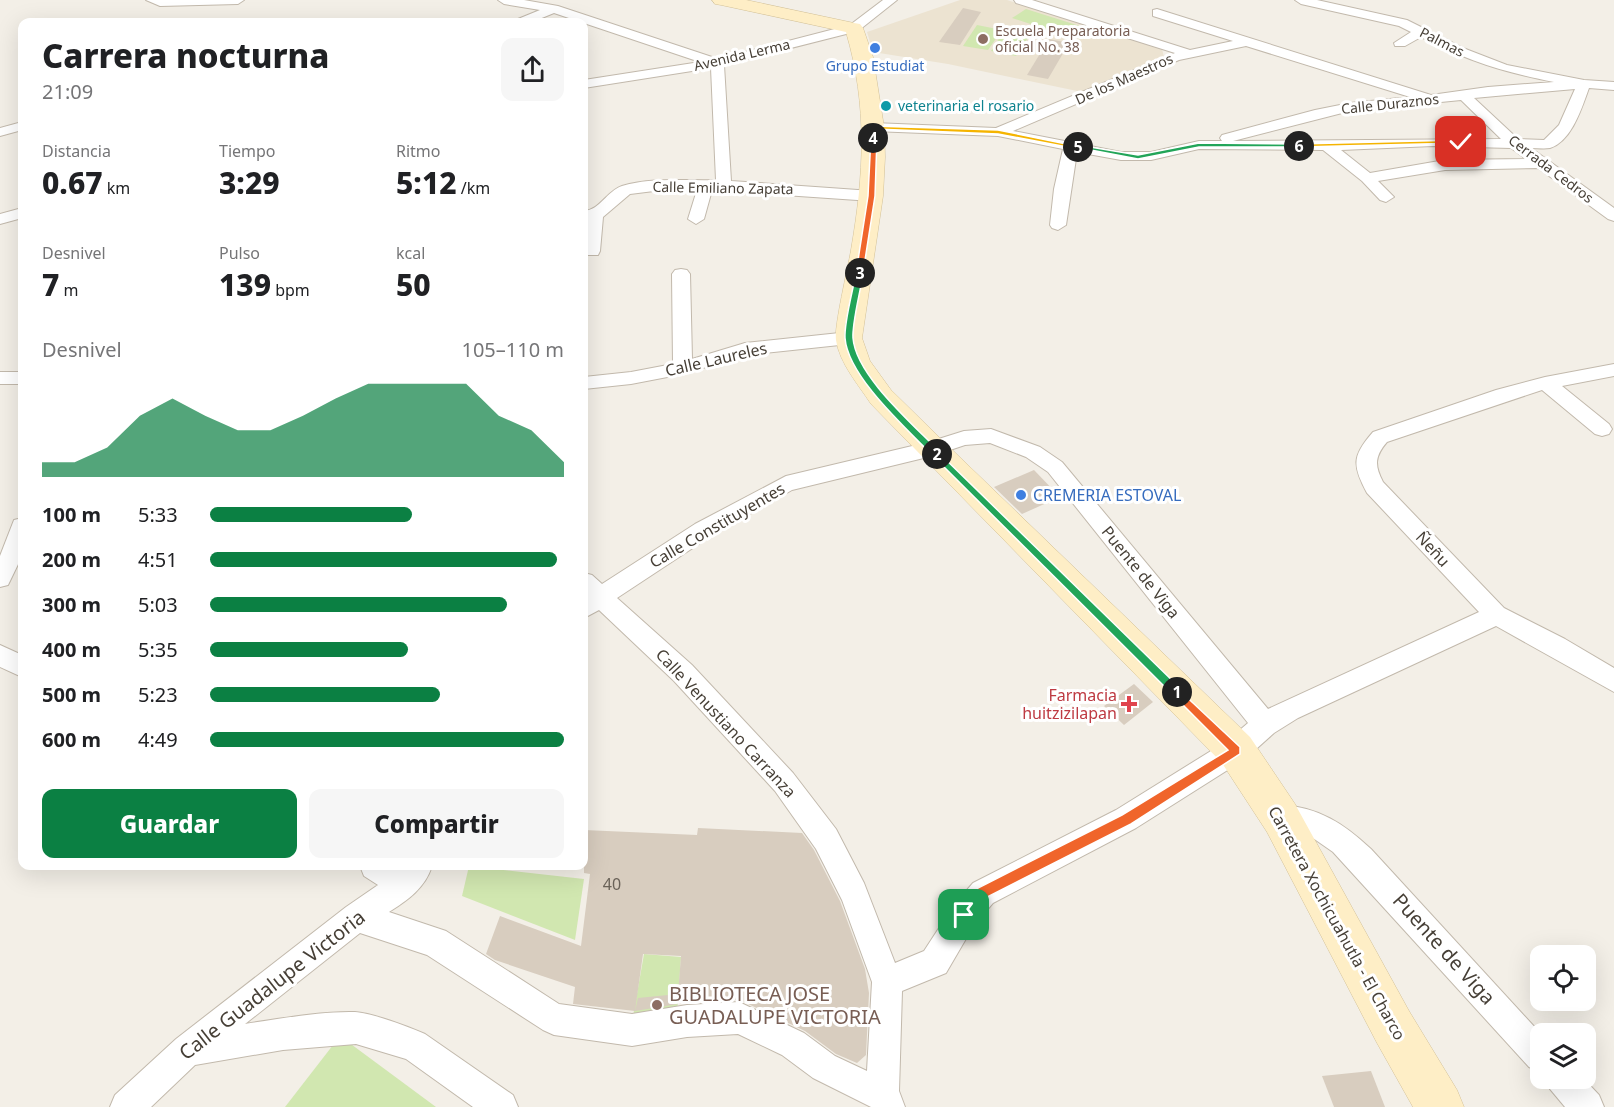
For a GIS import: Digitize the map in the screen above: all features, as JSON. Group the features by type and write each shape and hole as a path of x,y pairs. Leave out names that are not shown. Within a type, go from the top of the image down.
{"main road":[{"path":"721,0 854,28"},
{"name":"Carretera Xochicuahutla - El Charco","path":"854,28 863,57 873,127 872,196 849,338 857,362 867,380 881,397 1236,750 1281,818 1393,1027 1440,1107"}],"street":[{"path":"152,0 160,2 238,0"},
{"path":"504,0 554,9 581,18"},
{"name":"Avenida Lerma","path":"588,83 717,63 854,28 891,0"},
{"name":"De los Maestros","path":"1020,0 1187,53"},
{"name":"Palmas","path":"1301,0 1392,20 1422,31 1479,60 1535,76 1584,84"},
{"path":"532,18 554,9"},
{"path":"1157,14 1430,99"},
{"path":"588,20 717,63 724,185"},
{"path":"1400,43 1422,31"},
{"path":"1187,53 1247,42"},
{"name":"De los Maestros","path":"998,132 1187,53"},
{"path":"873,127 998,132 1121,156 1138,157 1199,145 1327,146 1368,142 1547,144 1554,140 1567,122 1584,84 1613,86"},
{"name":"Calle Duraznos","path":"1199,145 1350,107 1464,96 1488,91 1584,84"},
{"name":"Cerrada Cedros","path":"1464,96 1514,143 1614,216"},
{"path":"0,132 18,127"},
{"path":"1058,225 1062,189 1071,146"},
{"path":"1327,146 1367,178 1386,197"},
{"path":"1367,178 1445,165 1541,163"},
{"path":"696,219 706,185"},
{"name":"Calle Emiliano Zapata","path":"589,216 616,196 634,188 724,185 872,196"},
{"path":"0,219 18,214"},
{"path":"589,216 592,251"},
{"path":"681,274 683,368"},
{"name":"Calle Laureles","path":"588,383 631,378 683,368 745,349 849,338"},
{"name":"Ñeñu","path":"1614,370 1545,383 1380,437 1368,451 1365,468 1375,487 1496,615 1556,646 1614,681"},
{"path":"0,378 18,378"},
{"path":"1545,383 1602,429"},
{"name":"Puente de Viga","path":"932,449 964,438 992,436 1034,452 1055,467 1265,725"},
{"name":"Calle Constituyentes","path":"589,595 786,484 932,449"},
{"path":"0,578 18,541"},
{"name":"Calle Venustiano Carranza","path":"589,595 683,673 784,782 826,839 854,893 886,982"},
{"path":"356,917 435,942 554,1019 632,1030 687,1021 739,1018 793,1044 824,1067 886,1101 886,982 935,962 964,915 983,893 1126,819 1236,750 1265,725 1288,710 1496,615"},
{"path":"0,655 18,665"},
{"name":"Puente de Viga","path":"1281,818 1303,818 1336,835 1376,875 1530,1045"},
{"path":"390,870 411,875"},
{"name":"Calle Guadalupe Victoria","path":"127,1107 186,1051 411,875"},
{"path":"186,1051 283,1034 356,1028 414,1045 501,1107"},
{"path":"1571,1089 1587,1107"}],"shaded area":[{"path":"960,0 1007,0 1162,49 1164,57 1082,92 948,64 873,52 867,32"}],"green space":[{"path":"1026,9 1083,27 1067,36 1012,18"},
{"path":"977,25 1002,30 988,50 963,46"},
{"path":"1004,31 1029,36 1016,56 991,51"},
{"path":"468,870 504,870 584,879 575,940 462,896"},
{"path":"644,954 681,957 677,1014 632,1022"},
{"path":"340,1036 436,1107 285,1107"}],"building":[{"path":"963,8 981,12 960,45 939,42"},
{"path":"1049,39 1069,43 1048,79 1027,75"},
{"name":"CREMERIA ESTOVAL","path":"1034,470 1060,497 1022,514 994,487"},
{"name":"Farmacia huitzizilapan","path":"1134,684 1153,702 1124,725 1104,706"},
{"path":"698,828 802,833 814,850 840,901 865,969 869,993 866,1055 857,1063 836,1054 805,1031 740,1000 697,1002 678,999 678,1004 635,1011 573,1004 575,987 495,960 486,954 500,916 581,946 590,874 584,873 584,870 588,870 588,830 697,835","holes":["643,954 681,956 678,994 638,998 635,1011"]},
{"path":"1371,1071 1385,1107 1334,1107 1322,1076"}],"place":[{"name":"Escuela Preparatoria oficial No. 38","path":"983,39"},
{"name":"Grupo Estudiat","path":"875,48"},
{"name":"veterinaria el rosario","path":"886,106"},
{"name":"CREMERIA ESTOVAL","path":"1021,495"},
{"name":"Farmacia huitzizilapan","path":"1129,704"},
{"name":"BIBLIOTECA JOSE GUADALUPE VICTORIA","path":"657,1005"}],"route":[{"path":"964,915 983,893 1126,819 1236,750 932,449 867,380 857,362 849,338 872,196 873,127 998,132 1121,156 1138,157 1199,145 1327,146 1368,142 1461,142"}]}
